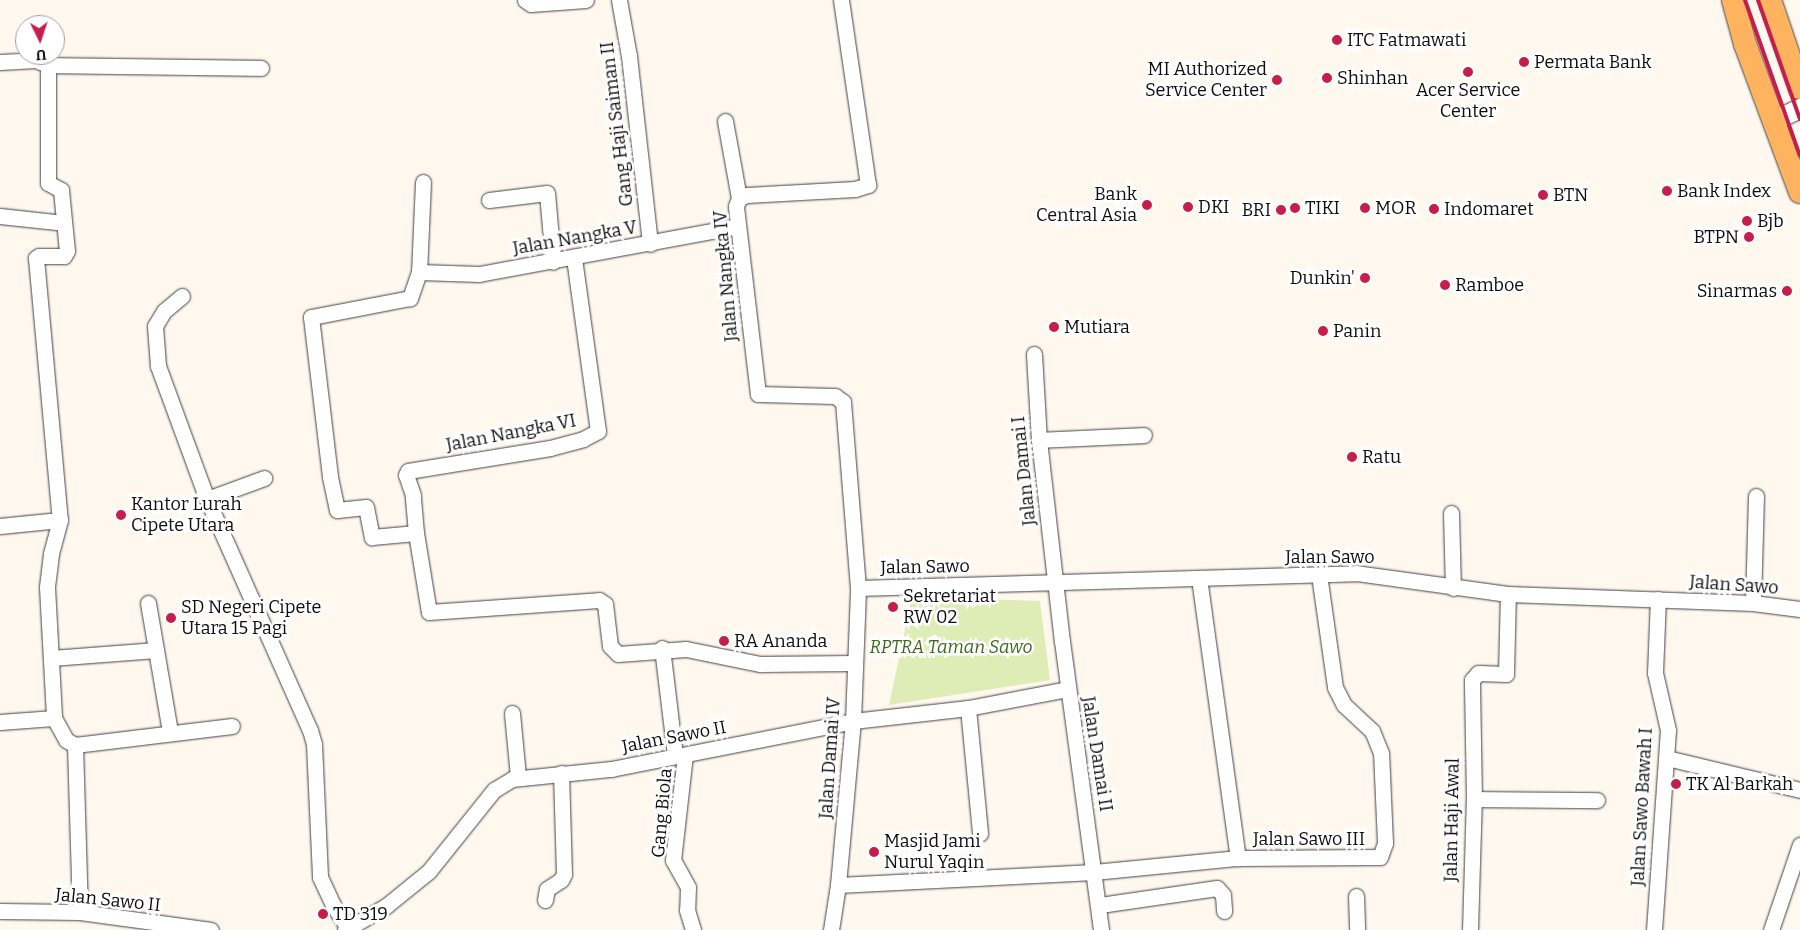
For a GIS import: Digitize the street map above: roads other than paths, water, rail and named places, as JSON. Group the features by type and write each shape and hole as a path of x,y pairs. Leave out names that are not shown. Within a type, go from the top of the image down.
{"main road":[{"path":"1733,0 1772,120 1800,192"},
{"path":"1770,0 1800,88"}],"street":[{"path":"525,0 531,4 586,0"},
{"name":"Gang Haji Saiman II","path":"619,0 629,56 650,244"},
{"name":"Jalan Nangka IV","path":"841,0 868,185 855,189 747,195 739,198 737,226 758,394 835,396 843,402 858,588"},
{"path":"0,62 15,61"},
{"path":"232,726 75,745 66,740 54,718 48,574 60,520 36,258 39,256 66,255 61,190 48,183 48,65 261,68"},
{"path":"1772,120 1800,108"},
{"path":"725,121 739,198"},
{"path":"423,182 420,272 406,299 316,314 310,322 337,510 366,507 372,537 416,533 430,612 600,600 605,604 608,637 613,652 618,654 662,648 686,649 760,664 853,663"},
{"path":"489,200 547,193 553,262"},
{"path":"0,216 64,223"},
{"name":"Jalan Nangka V","path":"420,272 479,274 650,244 737,226"},
{"name":"Jalan Nangka VI","path":"416,533 412,495 406,475 408,471 550,448 598,431 574,257"},
{"path":"182,296 160,317 155,326 155,347 158,366 207,499 310,730 314,744 320,877 332,905 347,930"},
{"name":"Jalan Damai I","path":"1034,354 1039,440 1056,583"},
{"path":"1039,440 1144,435"},
{"path":"207,499 264,478"},
{"path":"1753,603 1756,496"},
{"path":"1451,513 1453,588"},
{"path":"0,526 60,520"},
{"name":"Jalan Sawo","path":"858,588 1319,575 1384,575 1453,588 1508,594 1753,603 1800,609"},
{"name":"Jalan Sawo III","path":"838,886 1094,872 1238,858 1374,858 1384,852 1381,753 1372,731 1344,705 1335,687 1319,575"},
{"name":"Jalan Sawo III","path":"1199,578 1238,858"},
{"name":"Jalan Damai II","path":"1056,583 1068,689 1100,905 1101,930"},
{"name":"Jalan Damai IV","path":"830,930 838,886 853,721 853,663 858,588"},
{"name":"Jalan Haji Awal","path":"1470,930 1474,799 1472,710 1474,675 1506,674 1508,594"},
{"name":"Jalan Sawo Bawah I","path":"1654,930 1668,730 1655,673 1658,599"},
{"path":"148,603 170,732"},
{"name":"Gang Biola","path":"662,648 680,755 673,860 688,887 687,910 692,930"},
{"path":"52,658 156,650"},
{"name":"Jalan Sawo II","path":"347,930 407,891 429,871 494,790 518,777 611,769 853,721 968,708 1068,689"},
{"path":"968,708 980,833"},
{"path":"512,713 518,777"},
{"path":"0,722 54,718"},
{"path":"75,745 89,919"},
{"path":"1667,758 1800,790"},
{"path":"544,900 547,889 561,880 564,874 561,773"},
{"path":"1474,799 1597,800"},
{"path":"1771,930 1800,845"},
{"path":"1100,905 1217,888 1223,895 1224,911"},
{"path":"1356,896 1357,930"},
{"name":"Jalan Sawo II","path":"0,910 211,930"}],"railway":[{"path":"1745,0 1800,156"},
{"path":"1758,0 1800,119"}],"place":[{"name":"ITC Fatmawati","path":"1337,40"},
{"name":"Permata Bank","path":"1524,62"},
{"name":"Acer Service Center","path":"1468,72"},
{"name":"Shinhan","path":"1327,78"},
{"name":"MI Authorized Service Center","path":"1277,80"},
{"name":"Bank Index","path":"1667,191"},
{"name":"BTN","path":"1543,195"},
{"name":"Bank Central Asia","path":"1147,205"},
{"name":"DKI","path":"1188,207"},
{"name":"TIKI","path":"1295,208"},
{"name":"MOR","path":"1365,208"},
{"name":"Indomaret","path":"1434,209"},
{"name":"BRI","path":"1281,210"},
{"name":"Bjb","path":"1747,221"},
{"name":"BTPN","path":"1749,237"},
{"name":"Dunkin'","path":"1365,278"},
{"name":"Ramboe","path":"1445,285"},
{"name":"Sinarmas","path":"1787,291"},
{"name":"Mutiara","path":"1054,327"},
{"name":"Panin","path":"1323,331"},
{"name":"Ratu","path":"1352,457"},
{"name":"Kantor Lurah Cipete Utara","path":"121,515"},
{"name":"Sekretariat RW 02","path":"893,607"},
{"name":"SD Negeri Cipete Utara 15 Pagi","path":"171,618"},
{"name":"RA Ananda","path":"724,641"},
{"name":"TK Al Barkah","path":"1676,784"},
{"name":"Masjid Jami Nurul Yaqin","path":"874,852"},
{"name":"TD 319","path":"323,914"}],"park label":[{"name":"RPTRA Taman Sawo","path":"951,647"}]}
